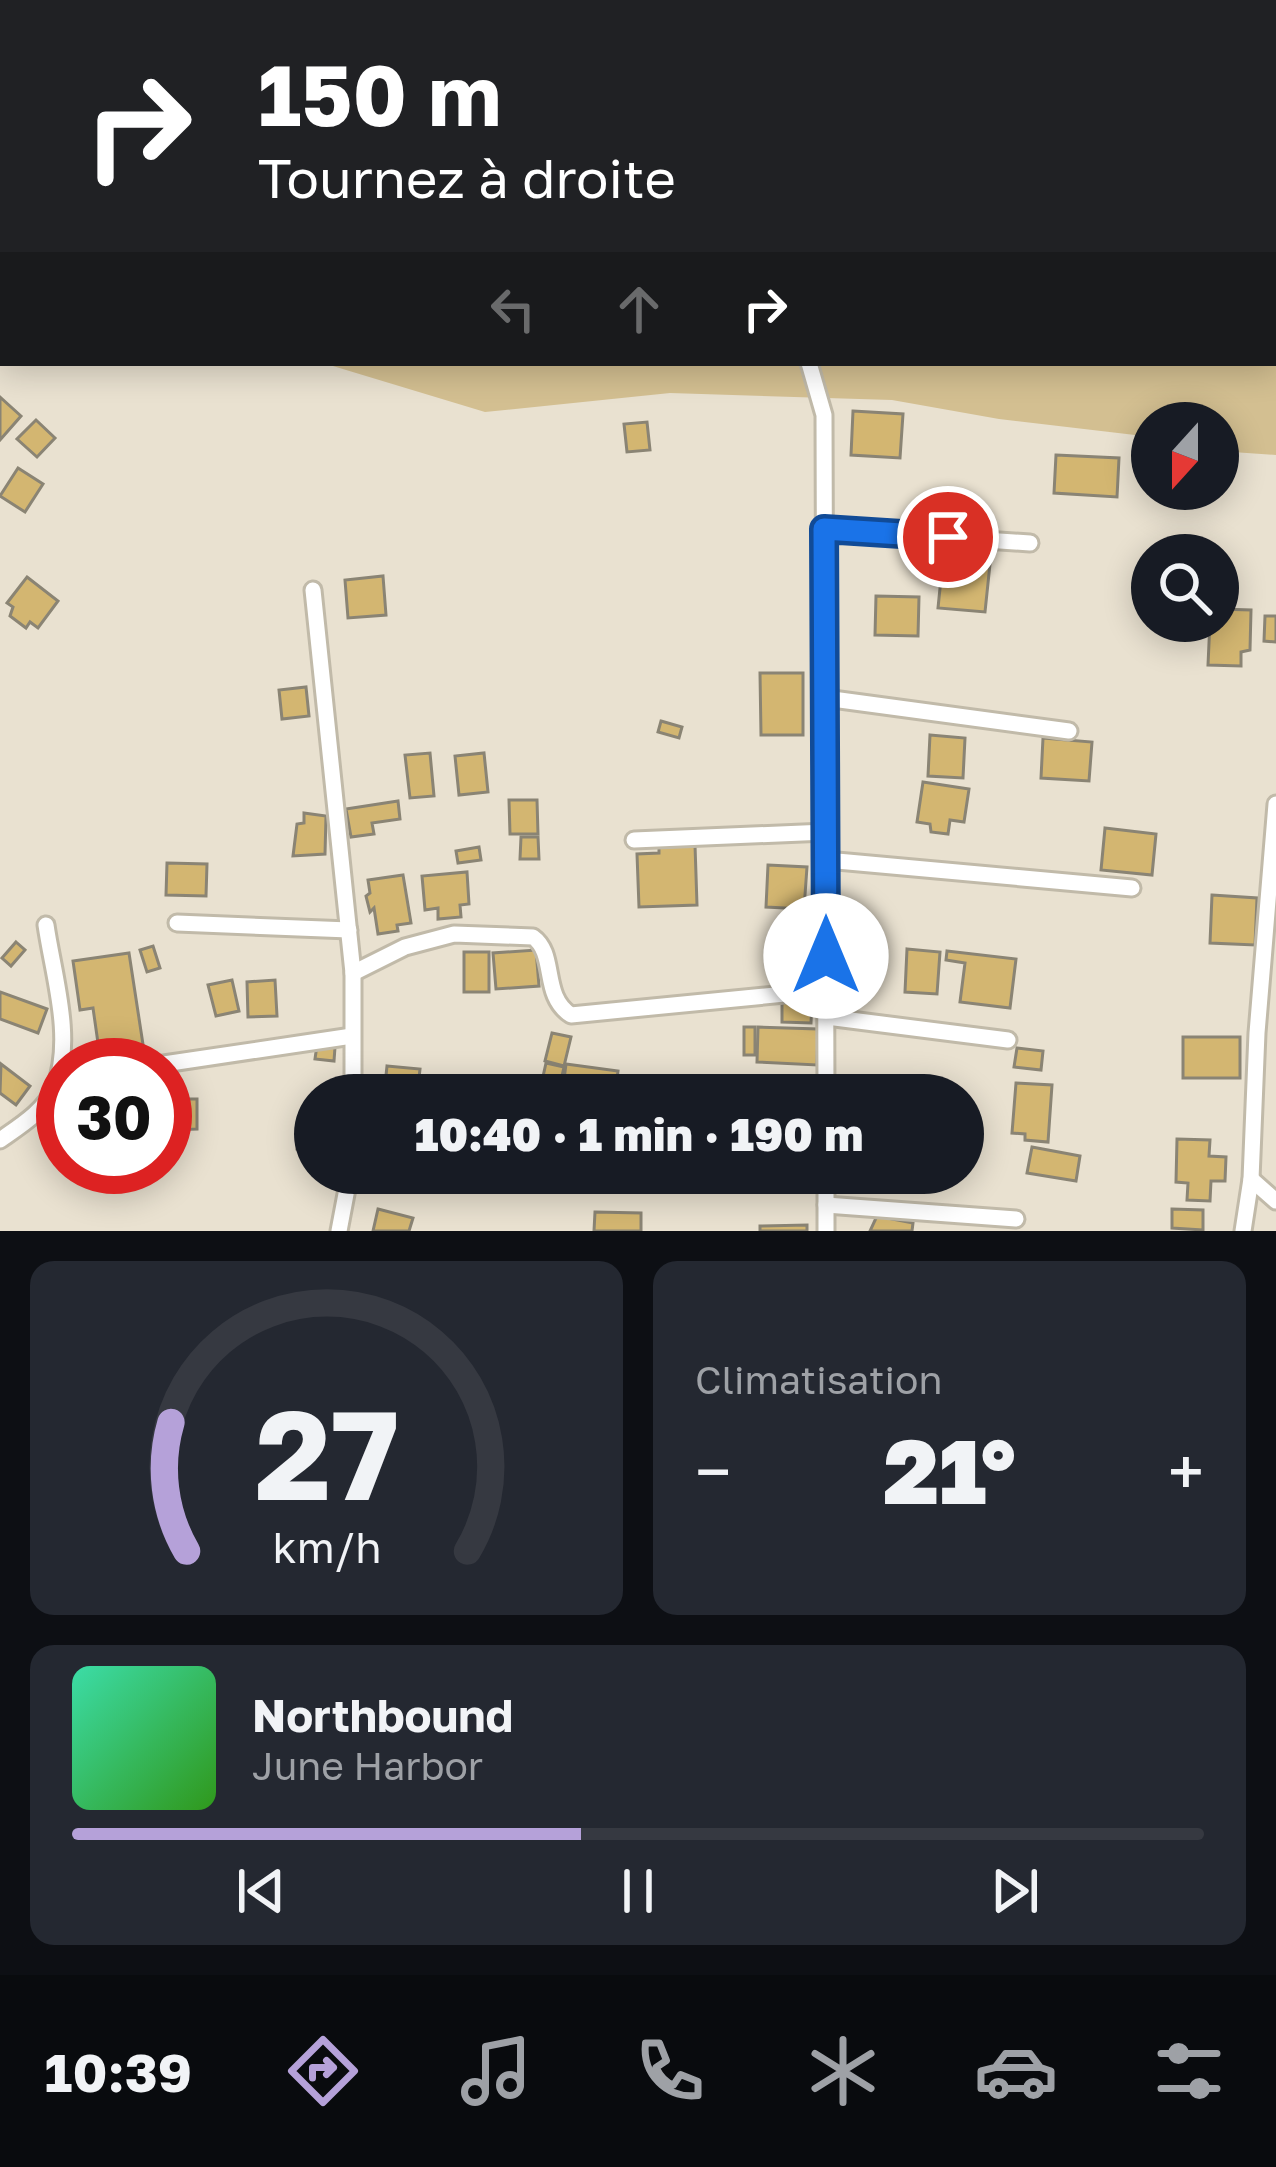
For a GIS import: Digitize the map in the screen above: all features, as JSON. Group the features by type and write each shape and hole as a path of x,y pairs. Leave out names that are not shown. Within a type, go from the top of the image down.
{"street":[{"path":"810,366 824,415 826,1074"},
{"path":"824,529 1030,542"},
{"path":"314,590 353,973 353,1074"},
{"path":"825,698 1069,731"},
{"path":"1243,1231 1251,1179 1257,1033 1276,804"},
{"path":"634,840 826,832"},
{"path":"826,860 1132,888"},
{"path":"178,923 349,930"},
{"path":"46,925 61,1038"},
{"path":"353,973 405,947 454,934 533,937 542,944 558,1004 571,1015 816,991 827,1010"},
{"path":"827,1010 1008,1040"},
{"path":"1257,1033 1276,1033"},
{"path":"192,1060 352,1036"},
{"path":"0,1140 36,1111"},
{"path":"1251,1179 1276,1201"},
{"path":"339,1231 346,1194"},
{"path":"826,1194 826,1231"},
{"path":"826,1205 1016,1219"}],"shaded area":[{"path":"333,366 1276,366 1276,455 1239,452 1239,402 1131,402 1131,435 892,400 670,393 485,412"}],"building":[{"path":"0,397 21,416 0,440"},
{"path":"853,411 903,414 900,458 851,455"},
{"path":"36,420 55,438 37,457 17,439"},
{"path":"647,422 650,450 627,452 624,424"},
{"path":"1056,455 1119,458 1117,497 1054,493"},
{"path":"18,468 43,484 25,512 0,496"},
{"path":"943,559 990,564 985,612 938,608"},
{"path":"383,576 386,615 348,618 345,580"},
{"path":"27,577 58,601 38,628 30,622 26,628 10,616 13,607 7,603"},
{"path":"876,596 919,597 918,636 875,635"},
{"path":"1239,610 1251,610 1250,650 1241,652 1241,666 1208,665 1209,642 1239,642"},
{"path":"1265,616 1276,616 1276,642 1264,641"},
{"path":"760,673 803,673 803,735 761,735"},
{"path":"306,687 309,716 282,719 279,690"},
{"path":"661,721 682,727 679,738 658,732"},
{"path":"930,735 965,738 963,778 928,776"},
{"path":"1043,738 1092,742 1089,781 1041,778"},
{"path":"430,753 434,796 410,798 405,755"},
{"path":"484,753 488,792 459,795 455,756"},
{"path":"923,782 969,789 964,822 950,820 948,834 931,832 930,824 917,822"},
{"path":"509,800 537,800 538,834 510,834"},
{"path":"398,801 400,819 372,823 374,834 351,837 346,809"},
{"path":"304,813 326,816 325,854 293,856 297,824 304,823"},
{"path":"1105,828 1156,834 1152,875 1101,870"},
{"path":"521,837 538,837 539,859 520,859"},
{"path":"695,845 697,905 639,907 637,854 659,853 659,846"},
{"path":"479,847 481,860 458,863 456,851"},
{"path":"167,863 207,864 206,896 166,895"},
{"path":"768,865 807,867 804,909 766,907"},
{"path":"467,872 469,904 460,905 461,917 438,919 438,908 425,910 422,876"},
{"path":"403,875 411,923 378,934 374,908 370,912 366,896 368,880"},
{"path":"1212,895 1257,898 1255,945 1210,943"},
{"path":"796,913 816,914 815,957 795,956"},
{"path":"16,942 25,950 11,966 2,958"},
{"path":"153,946 160,968 147,972 140,950"},
{"path":"907,949 940,952 937,994 905,992"},
{"path":"536,950 539,986 496,989 493,953"},
{"path":"947,951 1016,959 1010,1008 960,1002 965,963 946,960"},
{"path":"464,952 489,952 489,992 464,992"},
{"path":"129,953 142,1038 97,1038 93,1008 80,1010 73,961"},
{"path":"232,980 239,1011 216,1016 208,985"},
{"path":"275,980 277,1016 248,1017 247,982"},
{"path":"0,992 47,1009 38,1033 0,1019"},
{"path":"782,1000 812,1001 811,1023 782,1022"},
{"path":"744,1027 755,1027 755,1055 744,1055"},
{"path":"758,1027 818,1029 817,1065 757,1062"},
{"path":"552,1033 571,1037 564,1066 545,1061"},
{"path":"1183,1037 1240,1037 1240,1078 1183,1078"},
{"path":"317,1045 335,1047 334,1061 315,1059"},
{"path":"1017,1048 1043,1051 1041,1070 1014,1067"},
{"path":"546,1063 564,1067 562,1074 544,1074"},
{"path":"1,1064 30,1086 16,1105 0,1093"},
{"path":"566,1064 618,1071 618,1074 565,1074"},
{"path":"387,1066 420,1069 419,1074 386,1074"},
{"path":"1016,1083 1052,1085 1048,1142 1025,1140 1025,1134 1012,1133"},
{"path":"192,1099 197,1099 197,1129 192,1129"},
{"path":"1177,1139 1210,1140 1209,1156 1226,1157 1225,1181 1211,1181 1210,1201 1187,1200 1188,1183 1176,1182"},
{"path":"1032,1147 1080,1156 1076,1181 1027,1173"},
{"path":"378,1209 413,1218 409,1231 373,1231"},
{"path":"1172,1209 1203,1210 1203,1230 1172,1228"},
{"path":"595,1212 641,1213 641,1231 594,1231"},
{"path":"877,1216 913,1223 912,1231 870,1231"},
{"path":"807,1225 807,1231 760,1231 760,1226"}],"route":[{"path":"826,956 824,529 948,537"}]}
